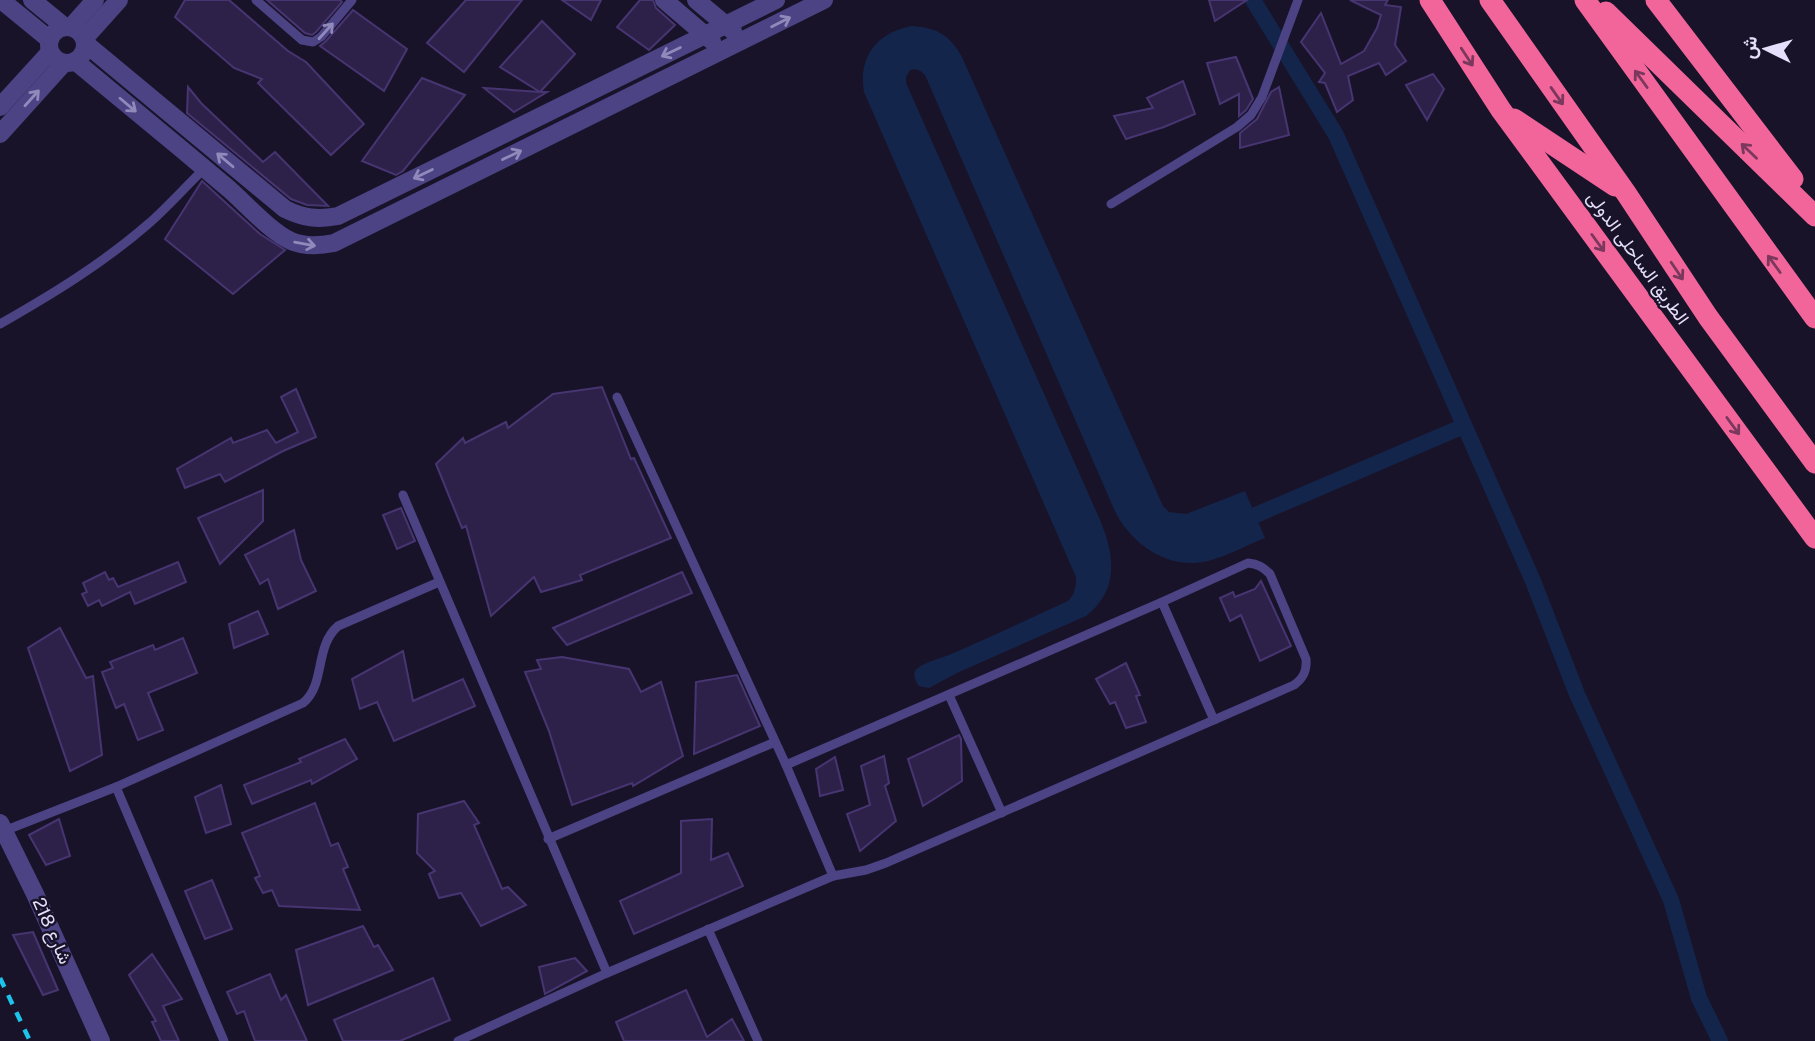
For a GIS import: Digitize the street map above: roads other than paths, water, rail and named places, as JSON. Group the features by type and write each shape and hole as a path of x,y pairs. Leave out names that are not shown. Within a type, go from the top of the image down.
{"highway":[{"name":"الطريق الساحلى الدولى","path":"1430,0 1501,110 1815,538"},
{"name":"الطريق الساحلى الدولى","path":"1490,0 1626,193 1709,317 1813,460"},
{"path":"1585,0 1815,318"},
{"path":"1593,0 1815,216"},
{"path":"1656,0 1815,209"},
{"path":"1501,110 1626,193"}],"street":[{"path":"1,0 60,54 204,169 282,236 307,246 334,243 824,0"},
{"path":"32,0 285,209 304,217 324,219 338,216 776,0"},
{"path":"3,97 60,54 81,57 76,34 95,0"},
{"path":"0,134 60,54 55,31 76,34 119,0"},
{"path":"664,0 723,51"},
{"path":"696,0 744,40"},
{"name":"شارع 218","path":"2,827 101,1041"}],"lane":[{"path":"256,0 307,42 317,40 352,0"},
{"path":"1111,204 1237,127 1251,115 1262,97 1298,0"},
{"path":"0,324 78,278 115,252 149,224 204,169"},
{"path":"617,397 786,765 833,876"},
{"path":"403,495 607,973"},
{"path":"462,1040 708,929 833,876 886,863 1294,684 1301,680 1304,674 1306,659 1273,579 1264,568 1248,563 1163,603 786,765"},
{"path":"2,827 116,787 303,704 313,691 324,646 331,632 338,626 439,582"},
{"path":"1163,603 1214,720"},
{"path":"949,695 1002,813"},
{"path":"548,839 775,742"},
{"path":"116,787 224,1041"},
{"path":"708,929 758,1041"}],"water":[{"path":"912,26 941,33 961,55 1163,506 1169,512 1186,514 1245,491 1265,538 1208,561 1179,562 1152,552 1121,522 925,75 915,69 910,70 906,83 1100,520 1111,559 1109,584 1097,606 1086,616 929,688 917,683 914,675 917,668 1068,601 1075,590 1076,577 864,92 864,67 873,48 889,34"}],"waterway":[{"path":"1253,0 1336,135 1533,581 1577,694 1671,900 1699,998 1720,1041"},
{"path":"1237,523 1464,426"}],"railway":[{"path":"0,978 30,1041"}]}
